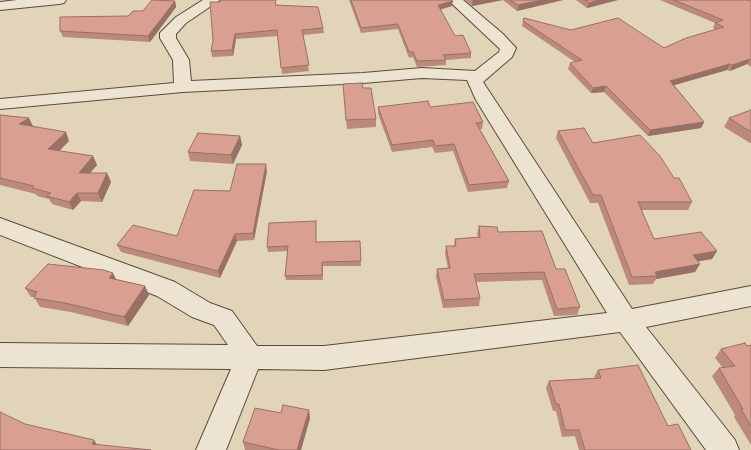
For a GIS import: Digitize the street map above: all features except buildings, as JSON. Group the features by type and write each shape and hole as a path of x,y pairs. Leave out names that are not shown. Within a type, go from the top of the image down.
{"street":[{"path":"0,6 59,0"},
{"path":"183,87 181,60 168,38 168,33 181,20 213,0"},
{"path":"455,0 498,37 508,48 506,54 477,76 475,82 485,100 626,321 724,450"},
{"path":"0,104 183,87 363,78 422,73 477,76"},
{"path":"0,226 166,290 201,310 223,318 249,357"},
{"path":"0,354 324,358 626,321 751,296"},
{"path":"211,450 249,357"}]}
